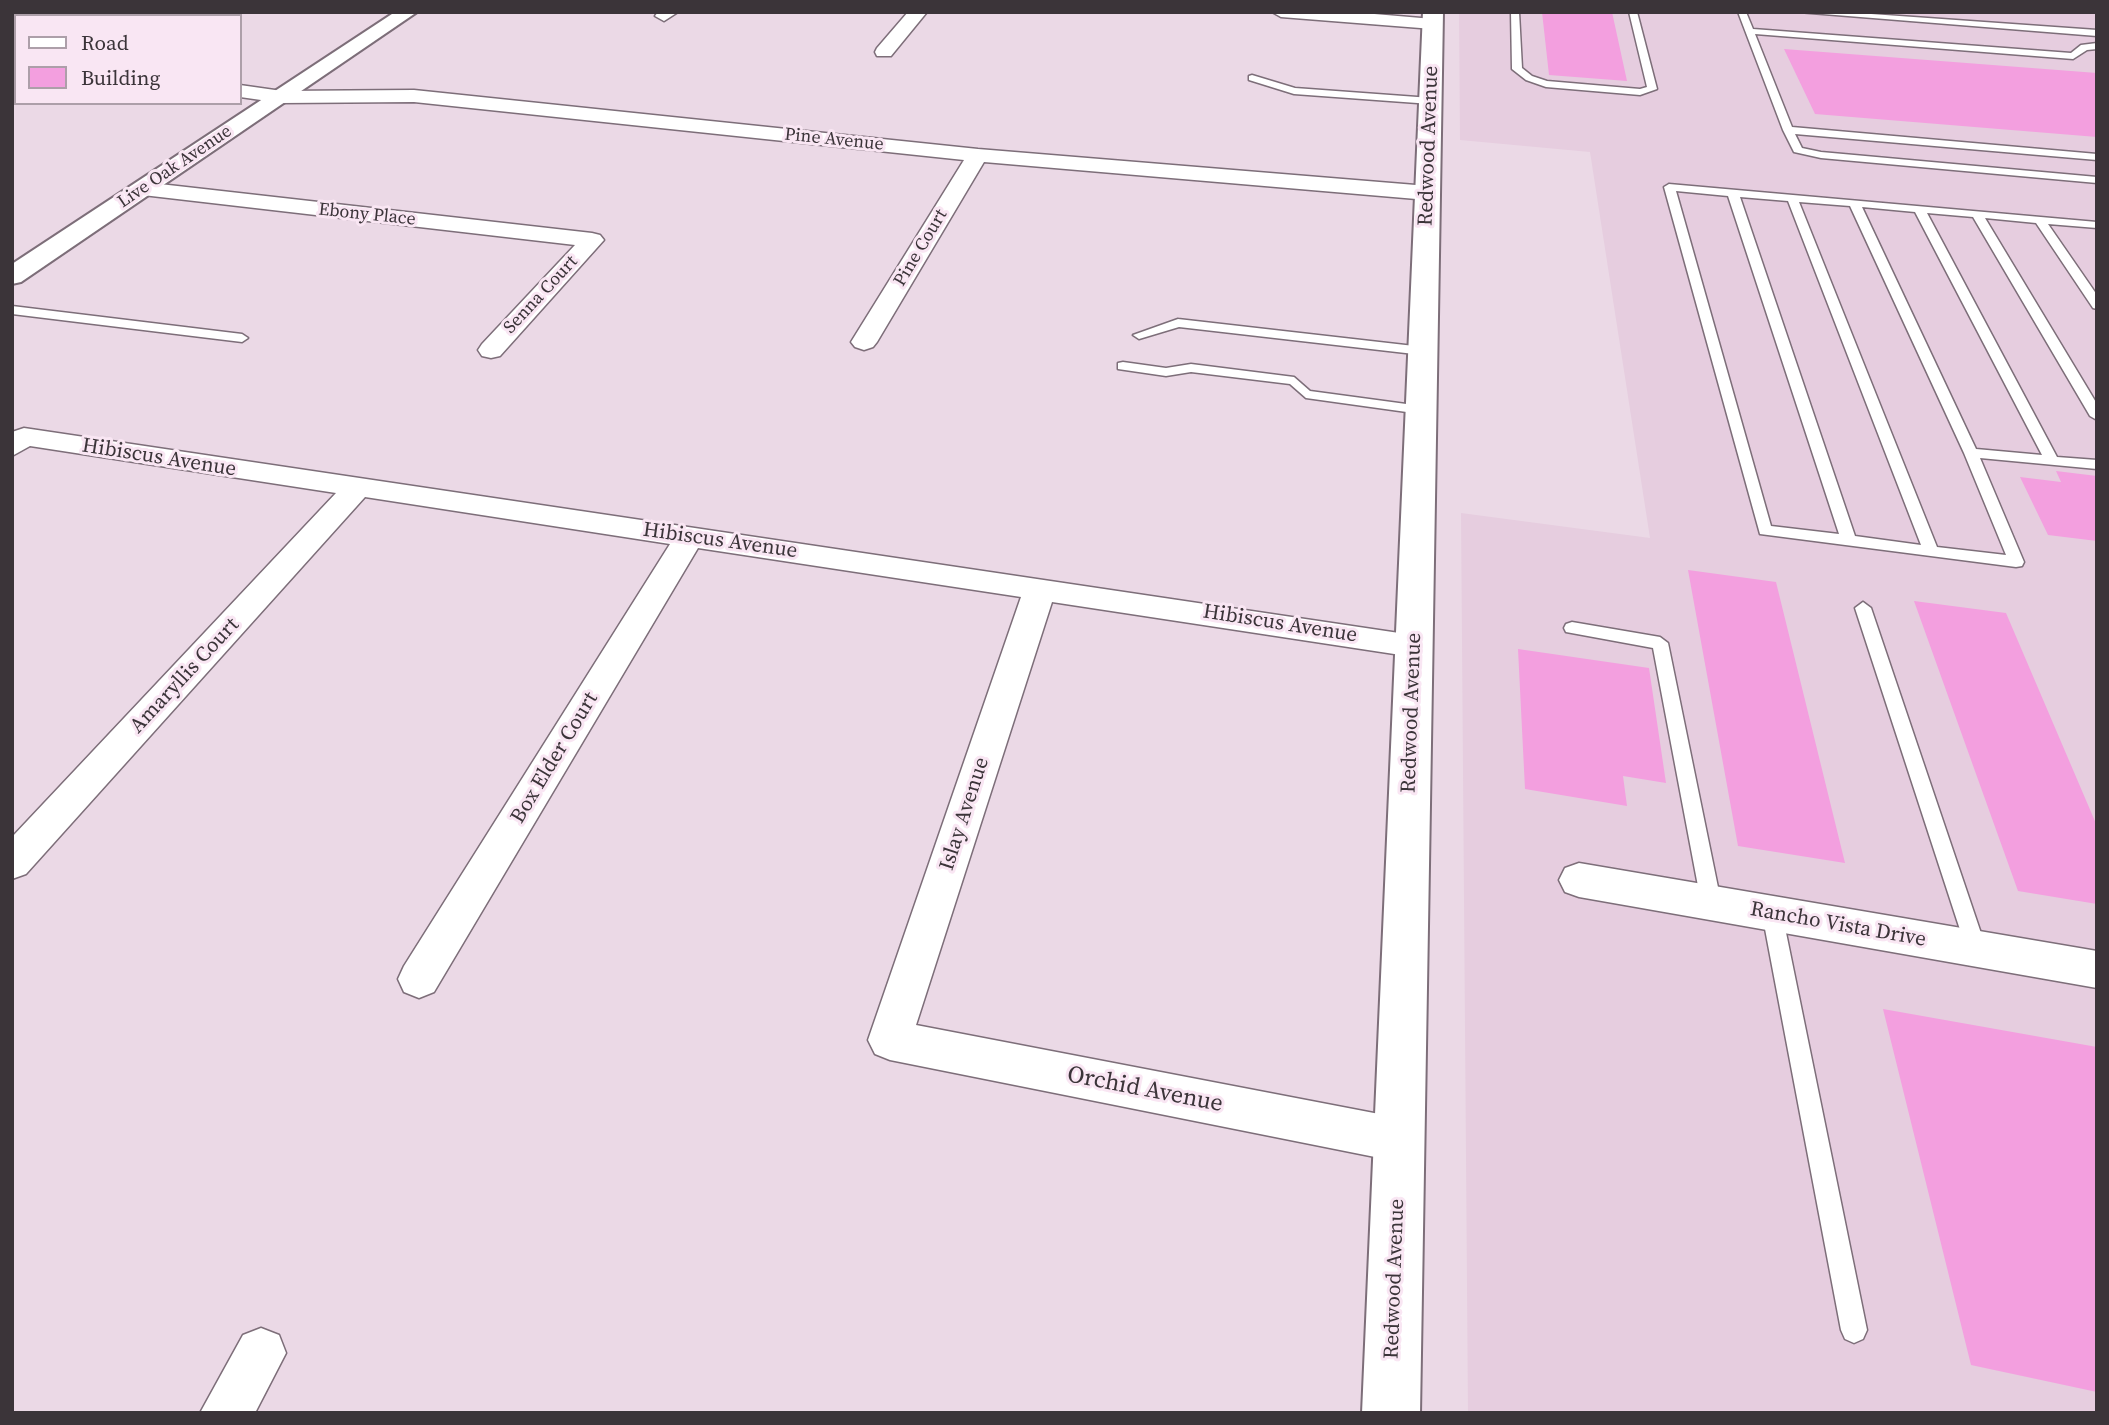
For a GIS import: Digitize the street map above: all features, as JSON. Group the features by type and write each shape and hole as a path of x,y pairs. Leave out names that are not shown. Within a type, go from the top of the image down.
{"street":[{"name":"Live Oak Avenue","path":"12,276 408,12"},
{"path":"884,52 918,12"},
{"path":"1281,12 1433,18"},
{"name":"Redwood Avenue","path":"1391,1413 1433,18"},
{"name":"Pine Avenue","path":"242,91 282,96 414,96 978,155 1428,193"},
{"name":"Pine Court","path":"864,342 978,155"},
{"name":"Ebony Place","path":"142,189 592,240"},
{"name":"Senna Court","path":"491,350 592,240"},
{"name":"Hibiscus Avenue","path":"18,442 690,536 1414,645"},
{"name":"Amaryllis Court","path":"12,863 357,488"},
{"name":"Box Elder Court","path":"419,979 690,536"},
{"name":"Islay Avenue","path":"890,1040 1040,588"},
{"name":"Rancho Vista Drive","path":"1579,880 2097,970"},
{"name":"Orchid Avenue","path":"890,1040 1400,1140"},
{"path":"226,1413 261,1353"}],"lane":[{"path":"1515,12 1517,69 1529,78 1546,84 1640,92 1652,89 1633,12"},
{"path":"1742,12 1798,150 1821,155 2097,180"},
{"path":"1802,12 2097,33"},
{"path":"1750,31 2073,56 2084,47 2097,46"},
{"path":"1252,78 1294,91 1430,102"},
{"path":"1788,130 2097,157"},
{"path":"1854,203 1971,453 2016,562 1765,530 1669,187 1854,203 1977,215 2097,225"},
{"path":"1732,192 1849,540"},
{"path":"1792,198 1931,551"},
{"path":"1919,209 2052,461"},
{"path":"1977,215 2097,416"},
{"path":"2040,220 2097,305"},
{"path":"12,310 242,338"},
{"path":"1139,335 1178,323 1423,351"},
{"path":"1123,366 1166,372 1191,368 1294,381 1306,394 1421,410"},
{"path":"1971,453 2097,465"},
{"path":"1863,608 1976,948"},
{"path":"1572,628 1660,643 1711,902"},
{"path":"1772,913 1854,1330"}],"shaded area":[{"path":"30,12 206,12 203,14"},
{"path":"1459,12 2097,12 2097,1413 1468,1413 1461,513 1650,538 1590,152 1460,140"}],"building":[{"path":"1542,12 1612,12 1627,81 1549,75"},
{"path":"1784,49 2097,73 2097,137 1815,114"},
{"path":"2056,471 2097,476 2097,541 2048,535 2020,477 2061,482"},
{"path":"1688,570 1776,582 1845,863 1738,846"},
{"path":"1914,601 2006,613 2097,826 2097,904 2018,891"},
{"path":"1518,649 1649,668 1666,783 1623,776 1627,806 1525,789"},
{"path":"1883,1009 2097,1047 2097,1392 1971,1365"}]}
